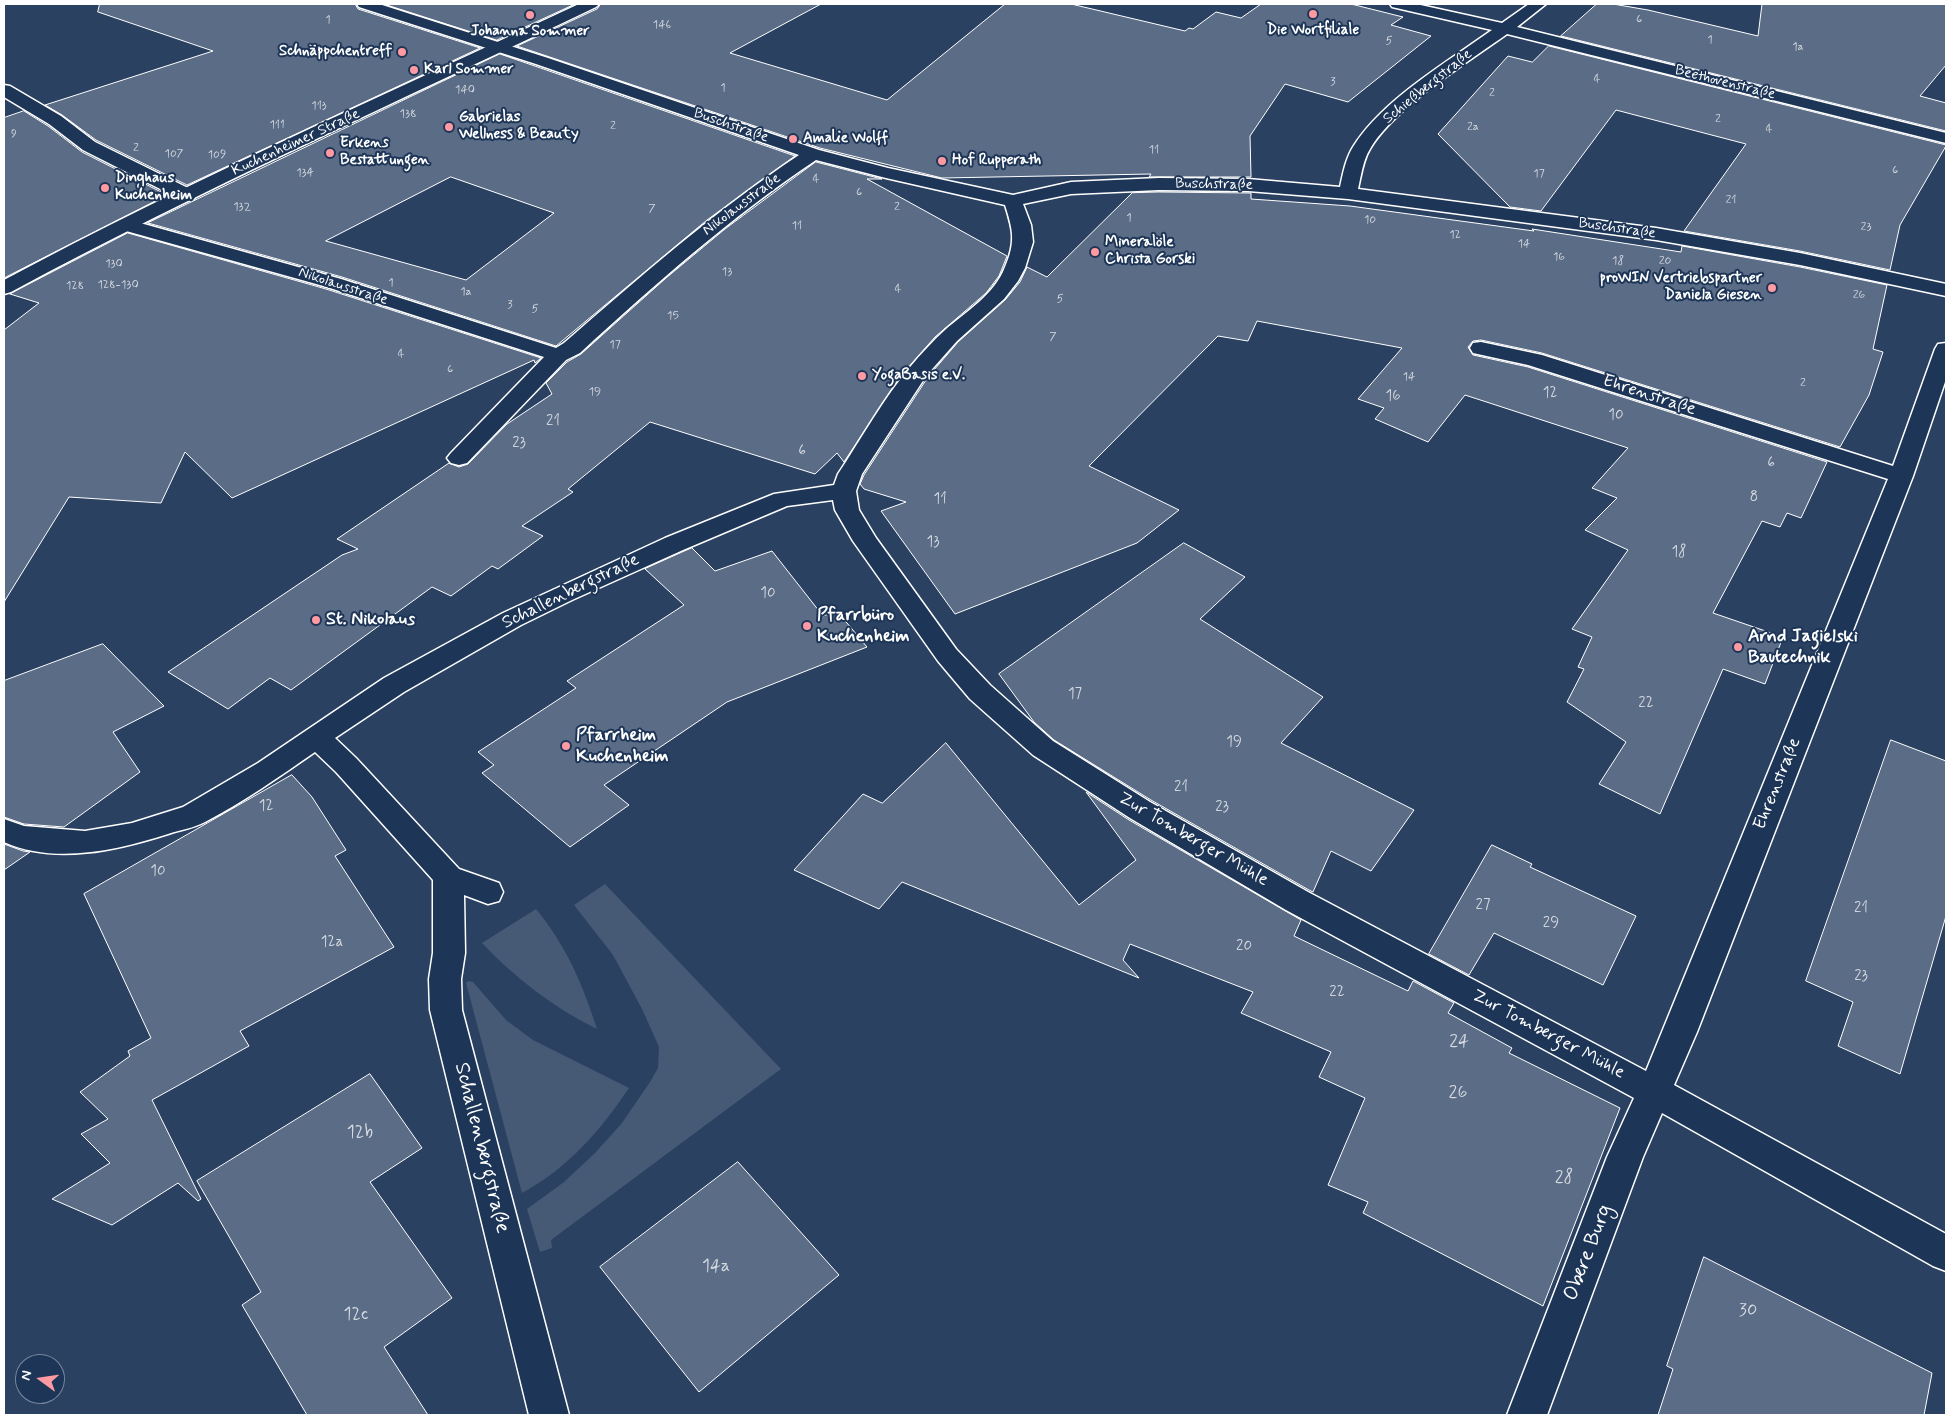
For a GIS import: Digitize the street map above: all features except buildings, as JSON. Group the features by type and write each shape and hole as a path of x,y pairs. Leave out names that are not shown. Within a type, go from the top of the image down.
{"street":[{"name":"Buschstraße","path":"364,4 499,47 813,154 886,173 1013,201 1071,188 1150,184 1248,185 1348,193 1656,234 1800,259 1946,290"},
{"name":"Kuchenheimer Straße","path":"4,288 187,195 591,4"},
{"name":"Beethovenstraße","path":"1396,4 1946,138"},
{"name":"Schießbergstraße","path":"1348,193 1355,163 1361,148 1376,129 1397,108 1434,79 1539,4"},
{"path":"4,90 55,120 89,146 187,195"},
{"name":"Nikolausstraße","path":"459,458 558,355 572,348 685,249 769,183 813,154"},
{"path":"844,491 850,474 918,371 950,337 997,295 1016,268 1023,242 1021,226 1013,201"},
{"name":"Nikolausstraße","path":"126,225 334,283 558,355"},
{"name":"Ehrenstraße","path":"1482,348 1534,360 1900,476"},
{"name":"Ehrenstraße","path":"1654,1091 1900,476 1946,349"},
{"name":"Schallenbergstraße","path":"4,830 20,837 51,841 85,842 132,834 193,815 268,770 394,685 512,619 674,544 782,499 844,491"},
{"name":"Zur Tomberger Mühle","path":"844,491 847,510 864,541 947,655 980,692 1043,748 1140,810 1297,901 1654,1091 1946,1254"},
{"path":"316,737 346,765 448,877 488,892"},
{"name":"Schallenbergstraße","path":"448,877 449,953 445,979 446,1010 549,1415"},
{"name":"Obere Burg","path":"1527,1415 1625,1157 1654,1091"}],"shaded area":[{"path":"605,884 781,1069 551,1240 552,1248 540,1252 527,1209 564,1182 595,1153 622,1123 658,1068 659,1047 643,1011 613,955 574,905"},
{"path":"536,909 565,951 586,997 597,1029 550,1002 508,968 482,943"},
{"path":"468,981 473,982 506,1020 533,1040 629,1088 607,1119 582,1147 554,1172 522,1193 466,983"}],"place":[{"name":"Die Wortfiliale","path":"1313,14"},
{"name":"Johanna Sommer","path":"530,15"},
{"name":"Schnäppchentreff","path":"402,52"},
{"name":"Karl Sommer","path":"414,70"},
{"name":"Gabrielas Wellness & Beauty","path":"449,127"},
{"name":"Amalie Wolff","path":"793,139"},
{"name":"Erkens Bestattungen","path":"330,153"},
{"name":"Hof Rupperath","path":"942,161"},
{"name":"Dinghaus Kuchenheim","path":"105,188"},
{"name":"Mineralöle Christa Gorski","path":"1095,252"},
{"name":"proWIN Vertriebspartner Daniela Giesen","path":"1772,288"},
{"name":"YogaBasis e.V.","path":"862,376"},
{"name":"St. Nikolaus","path":"316,620"},
{"name":"Pfarrbüro Kuchenheim","path":"807,626"},
{"name":"Arnd Jagielski Bautechnik","path":"1738,647"},
{"name":"Pfarrheim Kuchenheim","path":"566,746"}]}
